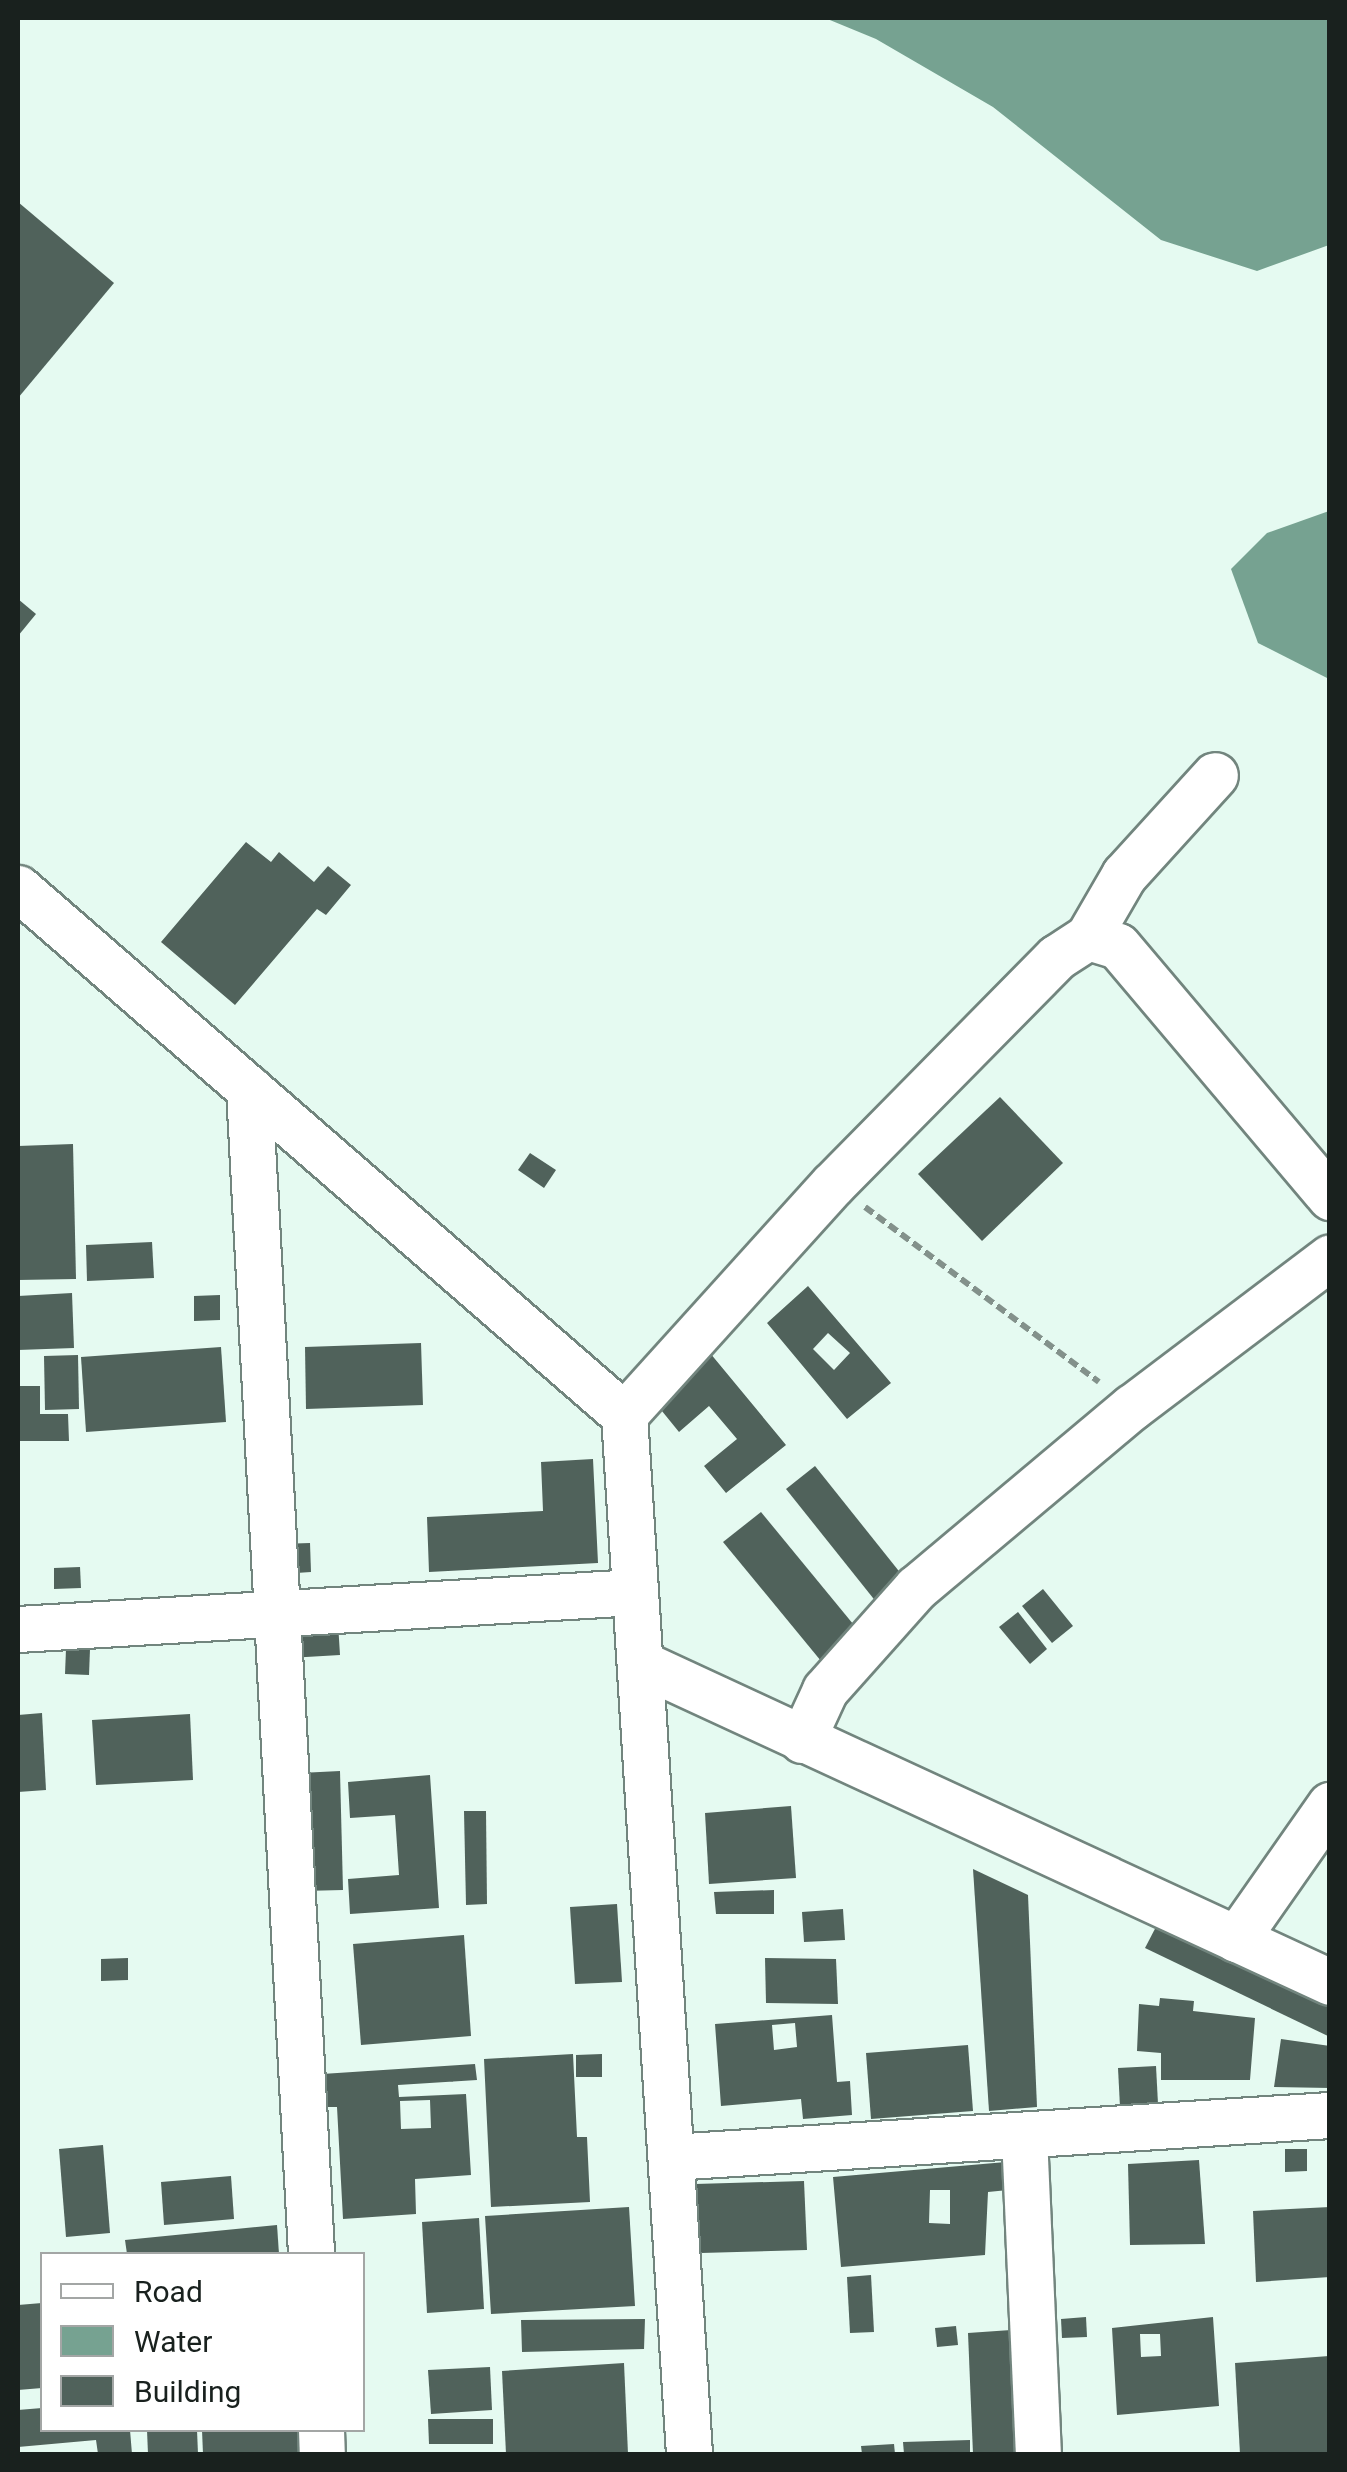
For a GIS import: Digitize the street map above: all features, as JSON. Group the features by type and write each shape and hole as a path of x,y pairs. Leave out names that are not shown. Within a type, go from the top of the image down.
{"street":[{"path":"624,1415 832,1185 1057,957 1088,937 1124,874 1215,775"},
{"path":"18,888 624,1415 690,2454"},
{"path":"1088,937 1118,946 1330,1197"},
{"path":"249,1089 311,2252"},
{"path":"802,1740 825,1690 916,1588 1132,1407 1330,1256"},
{"path":"18,1629 635,1592"},
{"path":"640,1663 1330,1982"},
{"path":"1236,1939 1330,1806"},
{"path":"671,2157 1330,2115"},
{"path":"1024,2134 1038,2454"}],"path":[{"path":"832,1185 922,1244 1132,1407"}],"water":[{"path":"825,18 1329,18 1329,245 1257,271 1161,240 993,107 876,39"},
{"path":"1330,511 1329,679 1258,643 1231,569 1267,533"}],"building":[{"path":"18,202 114,283 18,398"},
{"path":"18,599 36,614 18,636"},
{"path":"246,842 271,862 279,852 314,882 328,866 351,885 326,915 317,909 235,1005 161,942"},
{"path":"1000,1097 1063,1163 982,1241 918,1174"},
{"path":"73,1144 76,1279 18,1280 18,1146"},
{"path":"530,1153 556,1170 544,1188 518,1170"},
{"path":"152,1242 154,1278 87,1281 86,1245"},
{"path":"808,1286 891,1383 847,1419 767,1323","holes":["828,1333 850,1353 834,1370 813,1349"]},
{"path":"72,1293 74,1348 18,1350 18,1296"},
{"path":"220,1295 220,1320 194,1321 194,1296"},
{"path":"421,1343 423,1405 306,1409 305,1347"},
{"path":"221,1347 226,1422 86,1432 81,1357"},
{"path":"710,1353 786,1445 726,1493 704,1466 737,1439 709,1406 679,1432 653,1400"},
{"path":"78,1355 79,1409 45,1410 44,1356"},
{"path":"18,1386 40,1386 40,1414 68,1414 69,1441 18,1441"},
{"path":"593,1459 598,1563 429,1572 427,1517 543,1511 541,1462"},
{"path":"815,1466 906,1580 877,1603 786,1489"},
{"path":"761,1512 858,1630 821,1661 723,1542"},
{"path":"310,1543 311,1572 281,1574 280,1544"},
{"path":"80,1567 81,1588 54,1589 54,1568"},
{"path":"1043,1589 1073,1626 1052,1643 1022,1606"},
{"path":"1018,1612 1047,1649 1030,1664 999,1627"},
{"path":"338,1623 340,1655 289,1658 287,1626"},
{"path":"66,1649 90,1649 89,1675 65,1674"},
{"path":"42,1713 46,1790 18,1792 18,1715"},
{"path":"190,1714 193,1780 96,1785 92,1720"},
{"path":"340,1771 343,1890 303,1891 300,1773"},
{"path":"430,1775 439,1908 350,1914 348,1879 399,1875 395,1815 350,1818 348,1782"},
{"path":"791,1806 796,1878 709,1884 705,1813"},
{"path":"464,1811 486,1811 487,1904 466,1905"},
{"path":"973,1869 1028,1895 1037,2107 989,2111"},
{"path":"774,1890 774,1914 716,1914 714,1892"},
{"path":"617,1904 622,1982 575,1984 570,1907"},
{"path":"843,1909 845,1940 804,1942 802,1912"},
{"path":"1158,1923 1330,2006 1330,2037 1145,1948"},
{"path":"464,1935 471,2036 361,2045 353,1944"},
{"path":"128,1958 128,1980 101,1981 101,1959"},
{"path":"765,1958 836,1959 838,2004 766,2003"},
{"path":"1160,1998 1194,2001 1193,2011 1255,2018 1250,2080 1161,2080 1161,2053 1137,2051 1139,2004 1159,2006"},
{"path":"832,2015 837,2082 850,2081 852,2115 803,2119 801,2099 721,2106 715,2024","holes":["795,2023 797,2047 774,2050 772,2025"]},
{"path":"1281,2039 1330,2046 1330,2088 1274,2087"},
{"path":"968,2045 973,2111 871,2119 866,2053"},
{"path":"573,2054 577,2137 587,2137 590,2202 491,2207 484,2059"},
{"path":"602,2054 602,2077 576,2077 576,2055"},
{"path":"475,2064 477,2080 398,2085 399,2097 466,2094 471,2175 415,2179 416,2214 343,2219 337,2107 324,2107 322,2074","holes":["430,2100 431,2128 401,2129 400,2101"]},
{"path":"1156,2066 1158,2104 1120,2107 1118,2068"},
{"path":"103,2145 110,2233 66,2237 59,2149"},
{"path":"1285,2149 1307,2149 1307,2171 1285,2172"},
{"path":"1199,2160 1205,2244 1130,2245 1128,2164"},
{"path":"1006,2162 1008,2190 988,2192 985,2255 841,2267 833,2177","holes":["930,2190 950,2190 950,2224 929,2223"]},
{"path":"231,2176 234,2219 164,2225 161,2182"},
{"path":"804,2181 807,2250 701,2253 695,2184"},
{"path":"629,2207 635,2306 491,2314 485,2216"},
{"path":"1330,2207 1330,2277 1256,2282 1253,2211"},
{"path":"479,2218 484,2309 427,2313 422,2222"},
{"path":"277,2225 279,2252 127,2252 125,2240"},
{"path":"871,2275 874,2332 850,2333 847,2277"},
{"path":"40,2303 40,2388 18,2390 18,2305"},
{"path":"1086,2317 1087,2337 1062,2338 1061,2319"},
{"path":"1213,2317 1219,2406 1117,2415 1112,2328","holes":["1140,2334 1160,2334 1161,2356 1141,2357"]},
{"path":"645,2319 644,2349 522,2352 521,2320"},
{"path":"956,2326 958,2345 937,2347 935,2328"},
{"path":"1011,2330 1016,2454 973,2454 968,2333"},
{"path":"1329,2356 1330,2453 1240,2454 1235,2363"},
{"path":"624,2363 628,2454 506,2454 502,2371"},
{"path":"490,2367 492,2410 431,2414 428,2370"},
{"path":"40,2408 40,2432 130,2432 132,2454 98,2454 96,2440 18,2447 18,2410"},
{"path":"428,2419 493,2419 493,2444 429,2444"},
{"path":"147,2432 197,2432 198,2454 148,2454"},
{"path":"202,2432 303,2432 304,2454 203,2454"},
{"path":"970,2440 970,2454 904,2454 903,2442"},
{"path":"894,2444 895,2454 862,2454 861,2446"}]}
